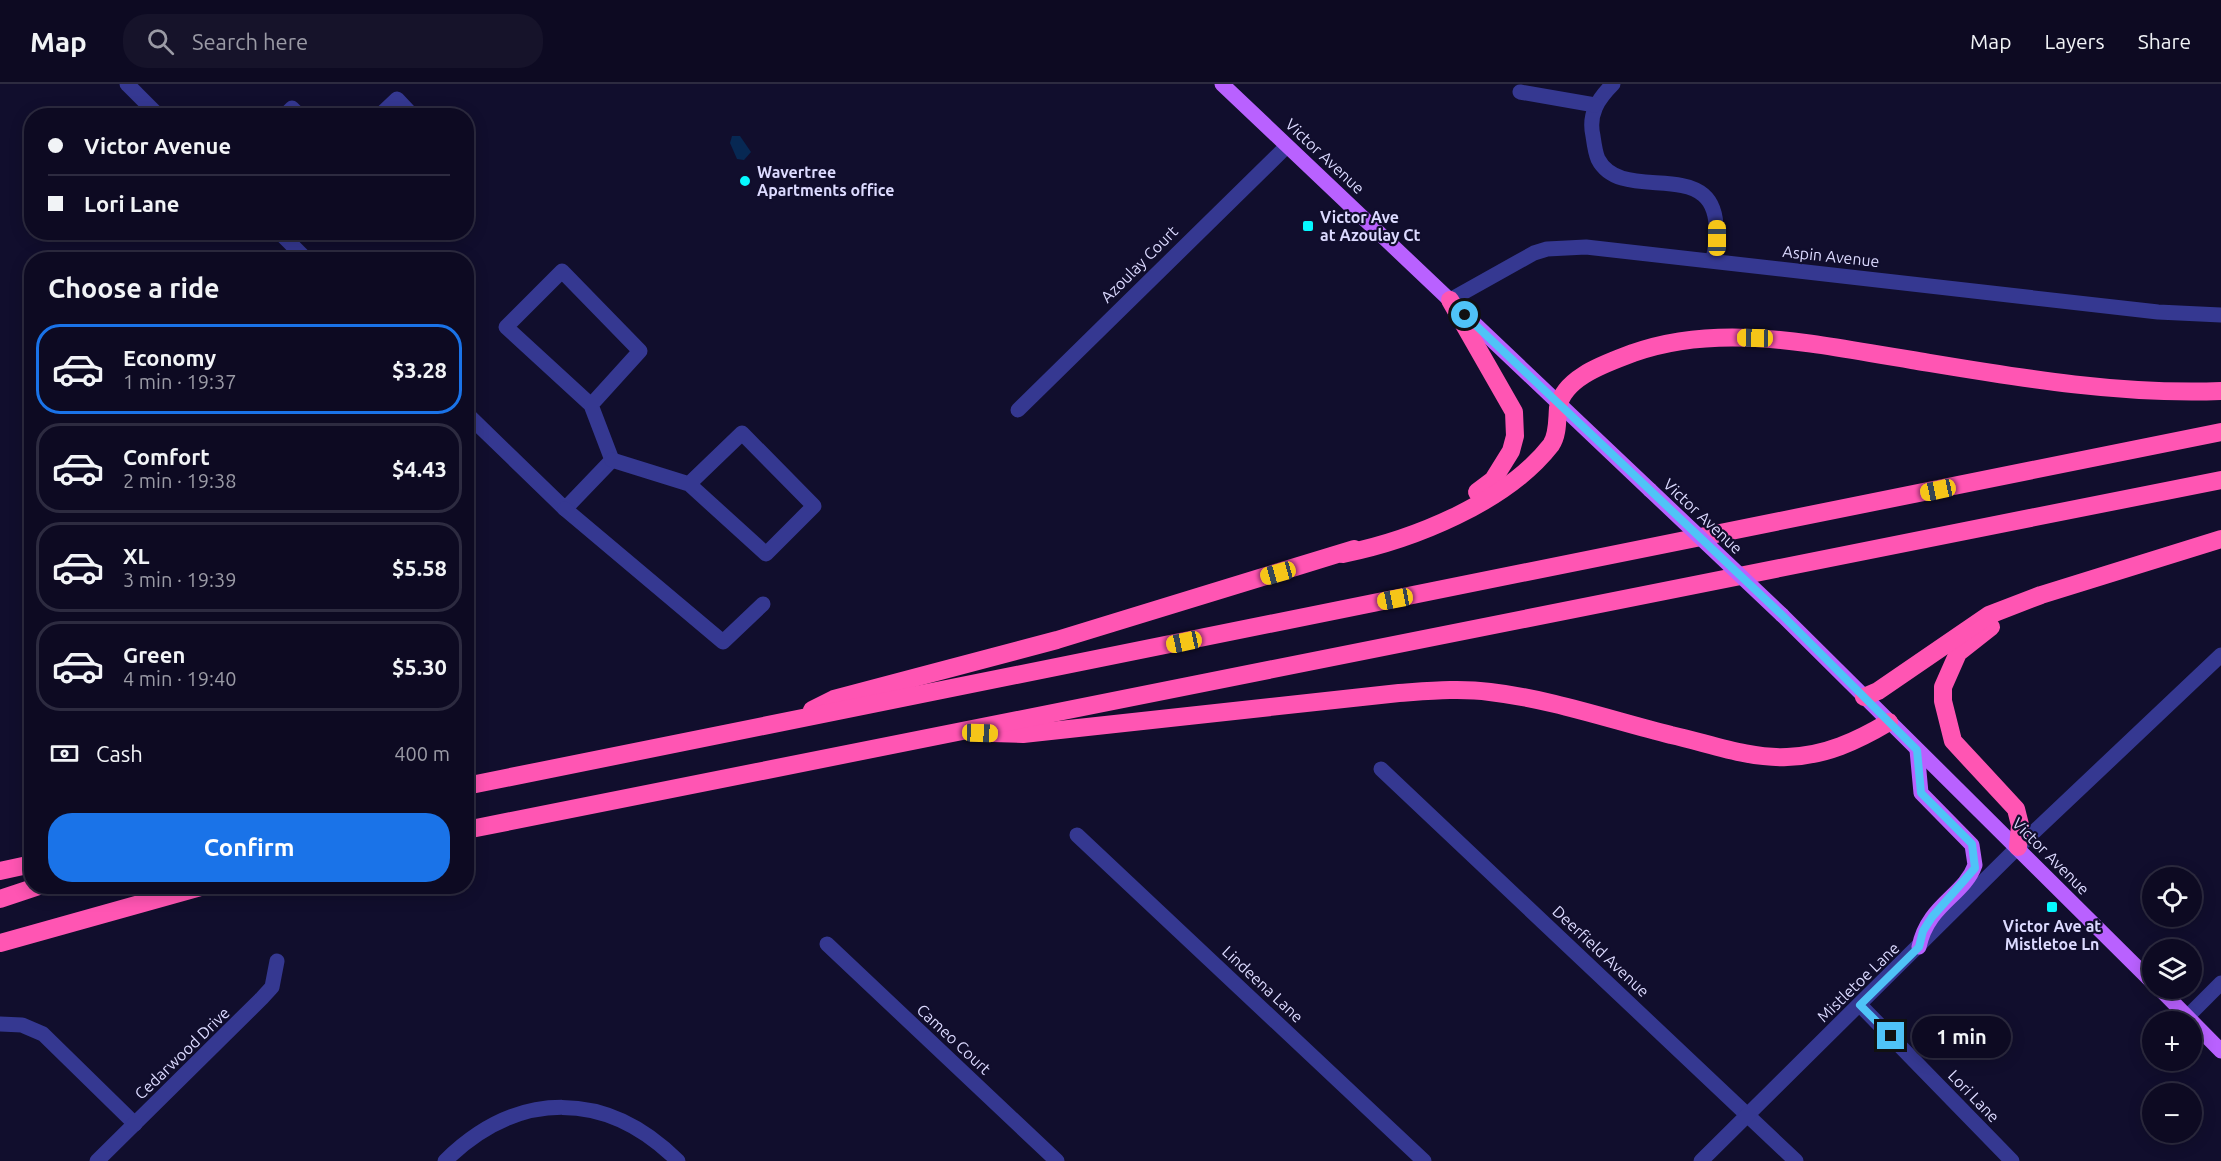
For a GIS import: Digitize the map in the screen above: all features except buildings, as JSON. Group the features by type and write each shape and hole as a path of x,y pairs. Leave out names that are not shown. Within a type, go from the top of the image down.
{"highway":[{"path":"793,720 834,699 1057,640 1343,554 1426,520 1463,501 1493,480 1511,451 1515,436 1514,412 1450,300"},
{"path":"1343,554 1385,546 1434,528 1499,490 1552,444 1559,404 1570,384 1635,353 1695,340 1737,338 1807,343 2076,386 2163,392 2221,391"},
{"path":"474,784 2221,432"},
{"path":"474,828 2221,480"},
{"path":"1864,697 1878,692 1989,615 2041,594 2221,539"},
{"path":"2018,848 2020,825 2016,809 1953,741 1946,720 1943,687 1958,653 1977,636 2041,594"},
{"path":"958,732 1023,734 1399,693 1455,690 1489,692 1542,701 1740,751 1786,758 1816,754 1845,746 1889,722"},
{"path":"0,871 24,866"},
{"path":"0,899 24,891"},
{"path":"0,943 175,894"}],"main road":[{"name":"Victor Avenue","path":"1222,84 1782,615 2142,972"},
{"path":"1917,750 1921,793 1972,844 1975,865 1927,924 1919,947"},
{"path":"2170,999 2181,1011"},
{"path":"2202,1032 2221,1051"}],"street":[{"path":"127,84 151,108"},
{"path":"1614,84 1595,105 1592,131 1599,160 1606,167 1632,180 1685,186 1707,199 1713,207 1717,224 1713,260"},
{"path":"1520,92 1595,105"},
{"path":"387,108 397,99 405,108"},
{"name":"Azoulay Court","path":"1018,410 1287,146"},
{"path":"287,240 299,252"},
{"name":"Aspin Avenue","path":"1450,300 1521,258 1547,249 1586,247 2158,312 2221,315"},
{"path":"591,405 640,351 562,271 506,327 591,405 612,460"},
{"path":"474,421 565,509 723,642 762,604"},
{"path":"612,460 689,484 766,554 814,506 742,433 689,484"},
{"path":"565,509 612,460"},
{"name":"Mistletoe Lane","path":"1701,1161 2018,848 2221,655"},
{"name":"Deerfield Avenue","path":"1381,769 1749,1114 1796,1161"},
{"name":"Lindeena Lane","path":"1077,835 1424,1161"},
{"name":"Cameo Court","path":"827,944 1057,1161"},
{"name":"Cedarwood Drive","path":"97,1161 272,987 277,962"},
{"path":"2193,1011 2221,983"},
{"name":"Lori Lane","path":"1860,1005 2012,1161"},
{"path":"0,1024 22,1025 43,1034 135,1124"},
{"path":"445,1161 485,1130 524,1113 573,1108 615,1116 653,1137 678,1161"}],"water":[{"path":"732,136 740,136 751,152 744,160 737,159 730,143"}],"place":[{"name":"Wavertree Apartments office","path":"745,181"},
{"name":"Victor Ave at Azoulay Ct","path":"1308,226"},
{"name":"Victor Ave at Mistletoe Ln","path":"2052,907"}],"route":[{"path":"1465,315 1782,615 1917,750 1918,782 1921,793 1972,844 1975,851 1975,868 1957,890 1941,904 1923,931 1919,947 1860,1005 1891,1036"}]}
